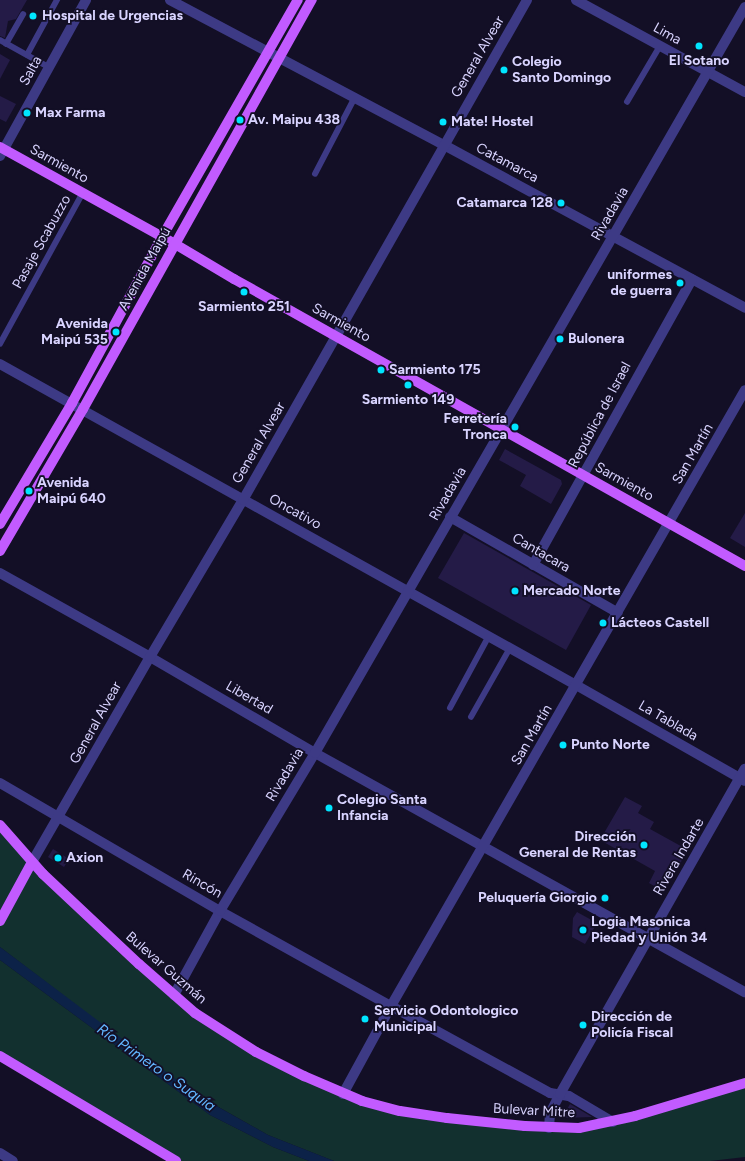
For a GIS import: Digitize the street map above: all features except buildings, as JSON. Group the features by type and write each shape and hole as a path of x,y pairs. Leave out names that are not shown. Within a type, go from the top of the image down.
{"main road":[{"name":"Avenida Maipú","path":"0,524 72,403 162,237 298,0"},
{"name":"Avenida Maipú","path":"0,550 83,408 312,0"},
{"name":"Sarmiento","path":"1,151 175,244 745,566"},
{"name":"Bulevar Guzmán","path":"0,825 32,862 139,964 174,995 212,1025 256,1052 343,1094"},
{"name":"General Alvear","path":"0,921 32,862"},
{"path":"0,1056 176,1161"},
{"name":"Bulevar Mitre","path":"343,1094 362,1101 400,1111 499,1124 549,1128 579,1128 613,1122 745,1083"}],"street":[{"name":"Salta","path":"1,151 86,0"},
{"name":"Catamarca","path":"170,0 355,97 745,308"},
{"name":"General Alvear","path":"32,862 150,657 243,500 527,0"},
{"name":"Lima","path":"576,0 745,92"},
{"name":"Rivadavia","path":"174,995 220,911 315,753 745,7"},
{"name":"República de Israel","path":"533,564 584,476 692,279"},
{"name":"Oncativo","path":"0,364 83,408 243,500 576,685"},
{"name":"San Martín","path":"343,1094 745,390"},
{"name":"Cantacara","path":"450,517 618,613"},
{"name":"Libertad","path":"0,573 150,657 315,753 745,992"},
{"name":"La Tablada","path":"576,685 743,776"},
{"name":"Rivera Indarte","path":"549,1128 550,1113 560,1094 648,938 743,776"},
{"name":"Rincón","path":"0,783 220,911 550,1094 569,1096 613,1122"},
{"path":"0,1153 13,1161"}],"lane":[{"path":"27,55 57,0"},
{"path":"6,44 23,15"},
{"path":"0,40 49,67"},
{"path":"627,102 660,46"},
{"path":"315,174 355,97"},
{"name":"Pasaje Scabuzzo","path":"0,344 82,194"},
{"path":"450,708 489,636"},
{"path":"471,717 510,648"}],"green space":[{"path":"0,825 139,964 234,1039 378,1106 579,1128 745,1083 745,1157 710,1161 334,1161 268,1135 185,1088 0,947"},
{"path":"0,960 210,1115 273,1147 309,1161 176,1161 0,1056"}],"water":[{"name":"Río Primero o Suquía","path":"0,947 197,1095 268,1135 334,1161 309,1161 273,1147 210,1115 0,960"}],"place":[{"name":"Hospital de Urgencias","path":"33,16"},
{"name":"El Sotano","path":"699,46"},
{"name":"Colegio Santo Domingo","path":"504,70"},
{"name":"Max Farma","path":"27,113"},
{"name":"Av. Maipu 438","path":"240,120"},
{"name":"Mate! Hostel","path":"443,122"},
{"name":"Catamarca 128","path":"561,203"},
{"name":"uniformes de guerra","path":"680,283"},
{"name":"Sarmiento 251","path":"244,292"},
{"name":"Avenida Maipú 535","path":"116,332"},
{"name":"Bulonera","path":"560,339"},
{"name":"Sarmiento 175","path":"381,370"},
{"name":"Sarmiento 149","path":"408,385"},
{"name":"Ferretería Tronca","path":"515,427"},
{"name":"Avenida Maipú 640","path":"29,491"},
{"name":"Mercado Norte","path":"515,591"},
{"name":"Lácteos Castell","path":"603,623"},
{"name":"Punto Norte","path":"563,745"},
{"name":"Colegio Santa Infancia","path":"329,808"},
{"name":"Dirección General de Rentas","path":"644,845"},
{"name":"Axion","path":"58,858"},
{"name":"Peluquería Giorgio","path":"605,898"},
{"name":"Logia Masonica Piedad y Unión 34","path":"583,930"},
{"name":"Servicio Odontologico Municipal","path":"365,1019"},
{"name":"Dirección de Policía Fiscal","path":"583,1025"}]}
